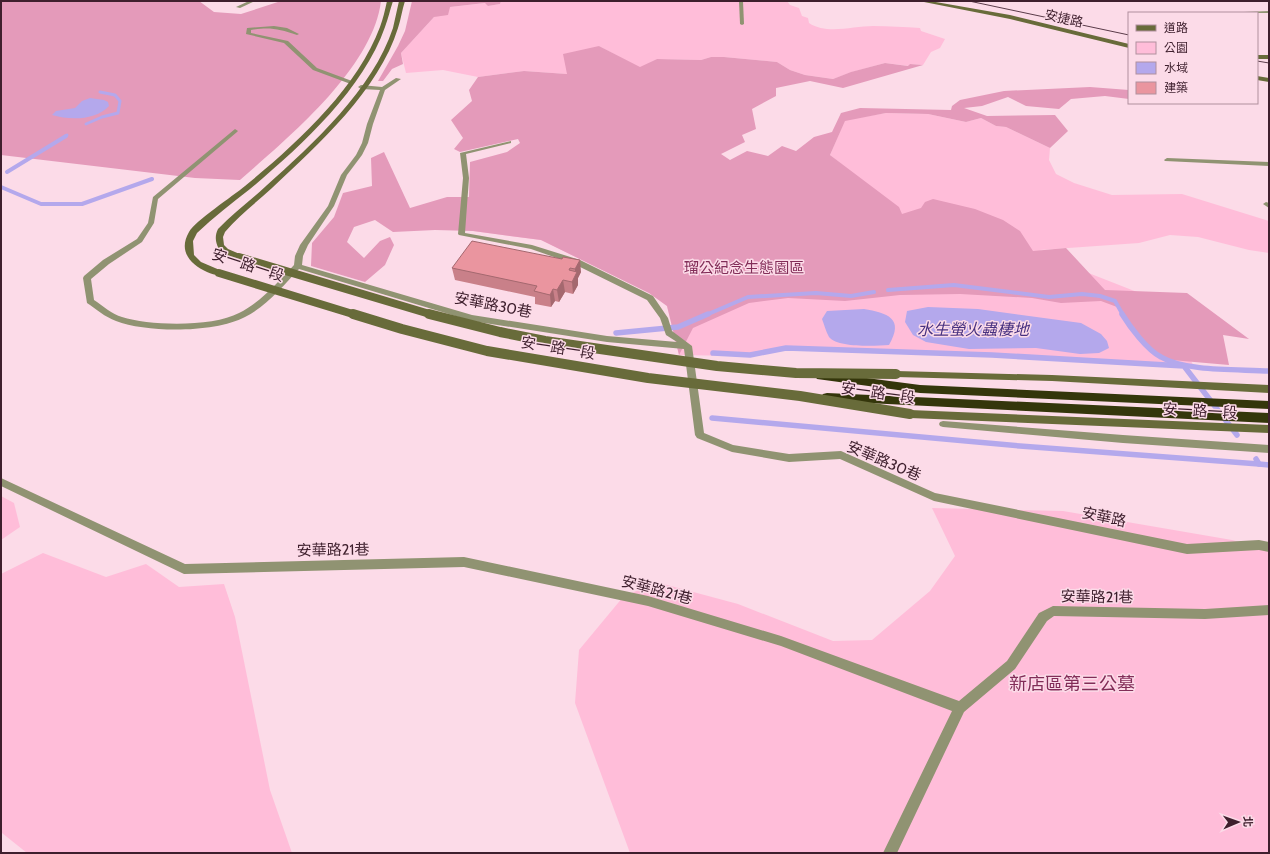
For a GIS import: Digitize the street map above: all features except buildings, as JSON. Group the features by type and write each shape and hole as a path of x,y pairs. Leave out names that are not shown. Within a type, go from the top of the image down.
{"highway":[{"path":"796,373 920,389 1269,405"},
{"path":"800,396 923,400 1269,418"}],"street":[{"name":"安一路一段","path":"390,1 382,32 375,47 352,79 315,123 282,156 194,232 188,243 189,253 194,262 220,272 402,329 487,351 648,378 800,396 910,414 1269,429"},
{"name":"安一路一段","path":"402,1 395,31 388,47 369,77 326,130 305,152 221,231 218,238 219,244 223,250 239,257 417,311 500,332 552,342 717,366 796,373 1052,378 1269,389"},
{"name":"安捷路","path":"922,1 1010,17 1128,42"},
{"name":"安捷路","path":"942,1 1015,15 1109,39 1128,46"},
{"path":"1258,56 1269,57"},
{"path":"352,79 369,77"},
{"path":"1258,78 1269,80"}],"lane":[{"path":"238,6 253,1"},
{"path":"741,1 742,24"},
{"path":"1258,12 1269,12"},
{"path":"297,34 287,28 268,26 249,29 248,34 286,42 315,69 352,79"},
{"path":"235,130 156,198 151,222 140,240 106,262 87,278 90,301 117,318 128,322 187,326 216,324 241,316 254,308 298,266 299,256 304,245 331,206 344,175 360,155 383,89 398,79"},
{"path":"361,87 383,89"},
{"path":"509,142 463,153 466,178 461,234 532,247 577,262 650,298 664,318 669,333 688,346"},
{"path":"1167,160 1269,164"},
{"name":"安華路30巷","path":"298,266 472,318 607,339 688,346 700,435 732,448 789,458 841,455 934,497"},
{"path":"943,424 1115,438 1269,448"},
{"name":"安華路21巷","path":"1,482 184,569 464,562 648,601 781,641 960,708 1010,665 1042,617 1053,611 1205,614 1269,610"},
{"name":"安華路","path":"934,497 1187,549 1259,545 1269,547"},
{"path":"890,853 960,708"}],"green space":[{"path":"1,1 199,1 214,12 241,14 281,1 381,1 375,26 362,51 346,76 304,123 240,180 195,178 1,155"},
{"path":"412,1 501,1 500,4 488,6 485,3 450,7 448,15 434,17 401,53 403,64 392,69 383,81 378,81 405,31"},
{"path":"501,1 787,1 790,5 799,8 802,16 808,18 809,23 824,29 865,26 920,28 921,31 945,39 940,48 931,52 923,65 910,64 909,66 885,63 833,79 805,75 790,70 777,62 724,57 711,57 701,60 657,59 640,68 599,46 567,74 524,71 478,77 443,70 406,73 401,53 434,17 450,7 486,3 488,6 500,4"},
{"path":"599,46 640,67 657,59 701,60 711,57 724,57 777,62 790,70 805,75 833,79 851,72 885,63 908,66 910,64 923,65 843,88 810,81 776,88 776,96 752,109 756,129 742,135 745,142 721,154 730,160 747,151 768,156 782,146 796,151 814,137 832,132 841,113 860,108 951,110 952,106 960,100 1004,91 1090,87 1128,90 1128,99 1105,96 1071,99 1059,109 1026,106 1008,97 982,106 964,108 987,116 1055,115 1068,131 1050,148 1006,127 996,126 981,118 966,122 928,114 886,113 845,121 830,155 899,207 902,214 921,208 925,202 933,199 975,209 1003,220 1020,231 1033,251 1066,248 1105,290 1187,293 1249,339 1223,335 1229,365 1160,359 1146,346 1117,307 1101,301 1061,303 1032,298 960,294 900,295 845,301 788,298 749,303 693,328 679,355 667,306 649,293 541,240 473,231 435,230 393,232 375,220 354,227 347,242 364,258 380,241 390,237 394,245 385,265 365,282 311,266 312,243 334,217 343,193 372,186 371,158 384,152 410,208 447,197 469,197 470,162 507,152 520,143 518,139 460,152 454,149 463,138 451,120 472,101 469,90 478,77 524,71 567,74 563,54"},
{"name":"瑠公紀念生態園區","path":"886,113 928,114 966,122 981,118 996,126 1006,127 1050,148 1049,160 1056,174 1074,183 1112,195 1182,194 1269,221 1269,253 1249,250 1198,237 1170,235 1139,243 1040,250 1086,272 1137,292 1170,314 1193,365 991,353 786,347 738,356 679,355 667,306 649,293 541,240 473,231 850,171 830,155 845,120"},
{"path":"1,496 14,503 20,527 1,540"},
{"name":"新店區第三公墓","path":"932,508 1063,511 1232,540 1269,550 1269,853 630,853 575,703 579,650 623,597 656,582 738,604 833,641 872,640 930,591 955,556"},
{"path":"43,553 106,577 146,564 179,587 224,584 235,617 270,790 292,853 27,853 2,833 1,574"}],"water":[{"path":"90,98 104,100 108,102 109,106 103,111 89,117 66,118 52,115 56,111 75,108 82,101"},
{"name":"水生螢火蟲棲地","path":"928,307 978,309 1081,323 1101,334 1107,341 1109,348 1099,353 1080,354 1036,348 969,349 926,342 913,335 905,322 907,311"},
{"name":"水生螢火蟲棲地","path":"864,309 886,315 891,318 895,329 889,345 848,345 834,341 829,337 822,319 827,311"}],"waterway":[{"path":"86,124 102,117 118,113 120,101 115,95 100,92"},
{"path":"7,172 66,136"},
{"path":"1,187 41,204 82,204 152,179"},
{"path":"888,290 954,285 1049,297 1082,294 1100,296 1115,301 1123,315"},
{"path":"706,315 748,297 816,293 851,296 874,292"},
{"path":"616,333 678,327 708,314"},
{"path":"1122,314 1134,331 1150,349 1161,357 1172,362 1213,369 1269,371"},
{"path":"713,353 750,355 786,348 992,355 1184,366 1237,435"},
{"path":"712,418 1020,446 1259,464"},
{"path":"1256,459 1259,464"},
{"path":"1259,464 1269,465"}],"tram line":[{"path":"969,1 1128,35"},
{"path":"1258,61 1269,63"}]}
